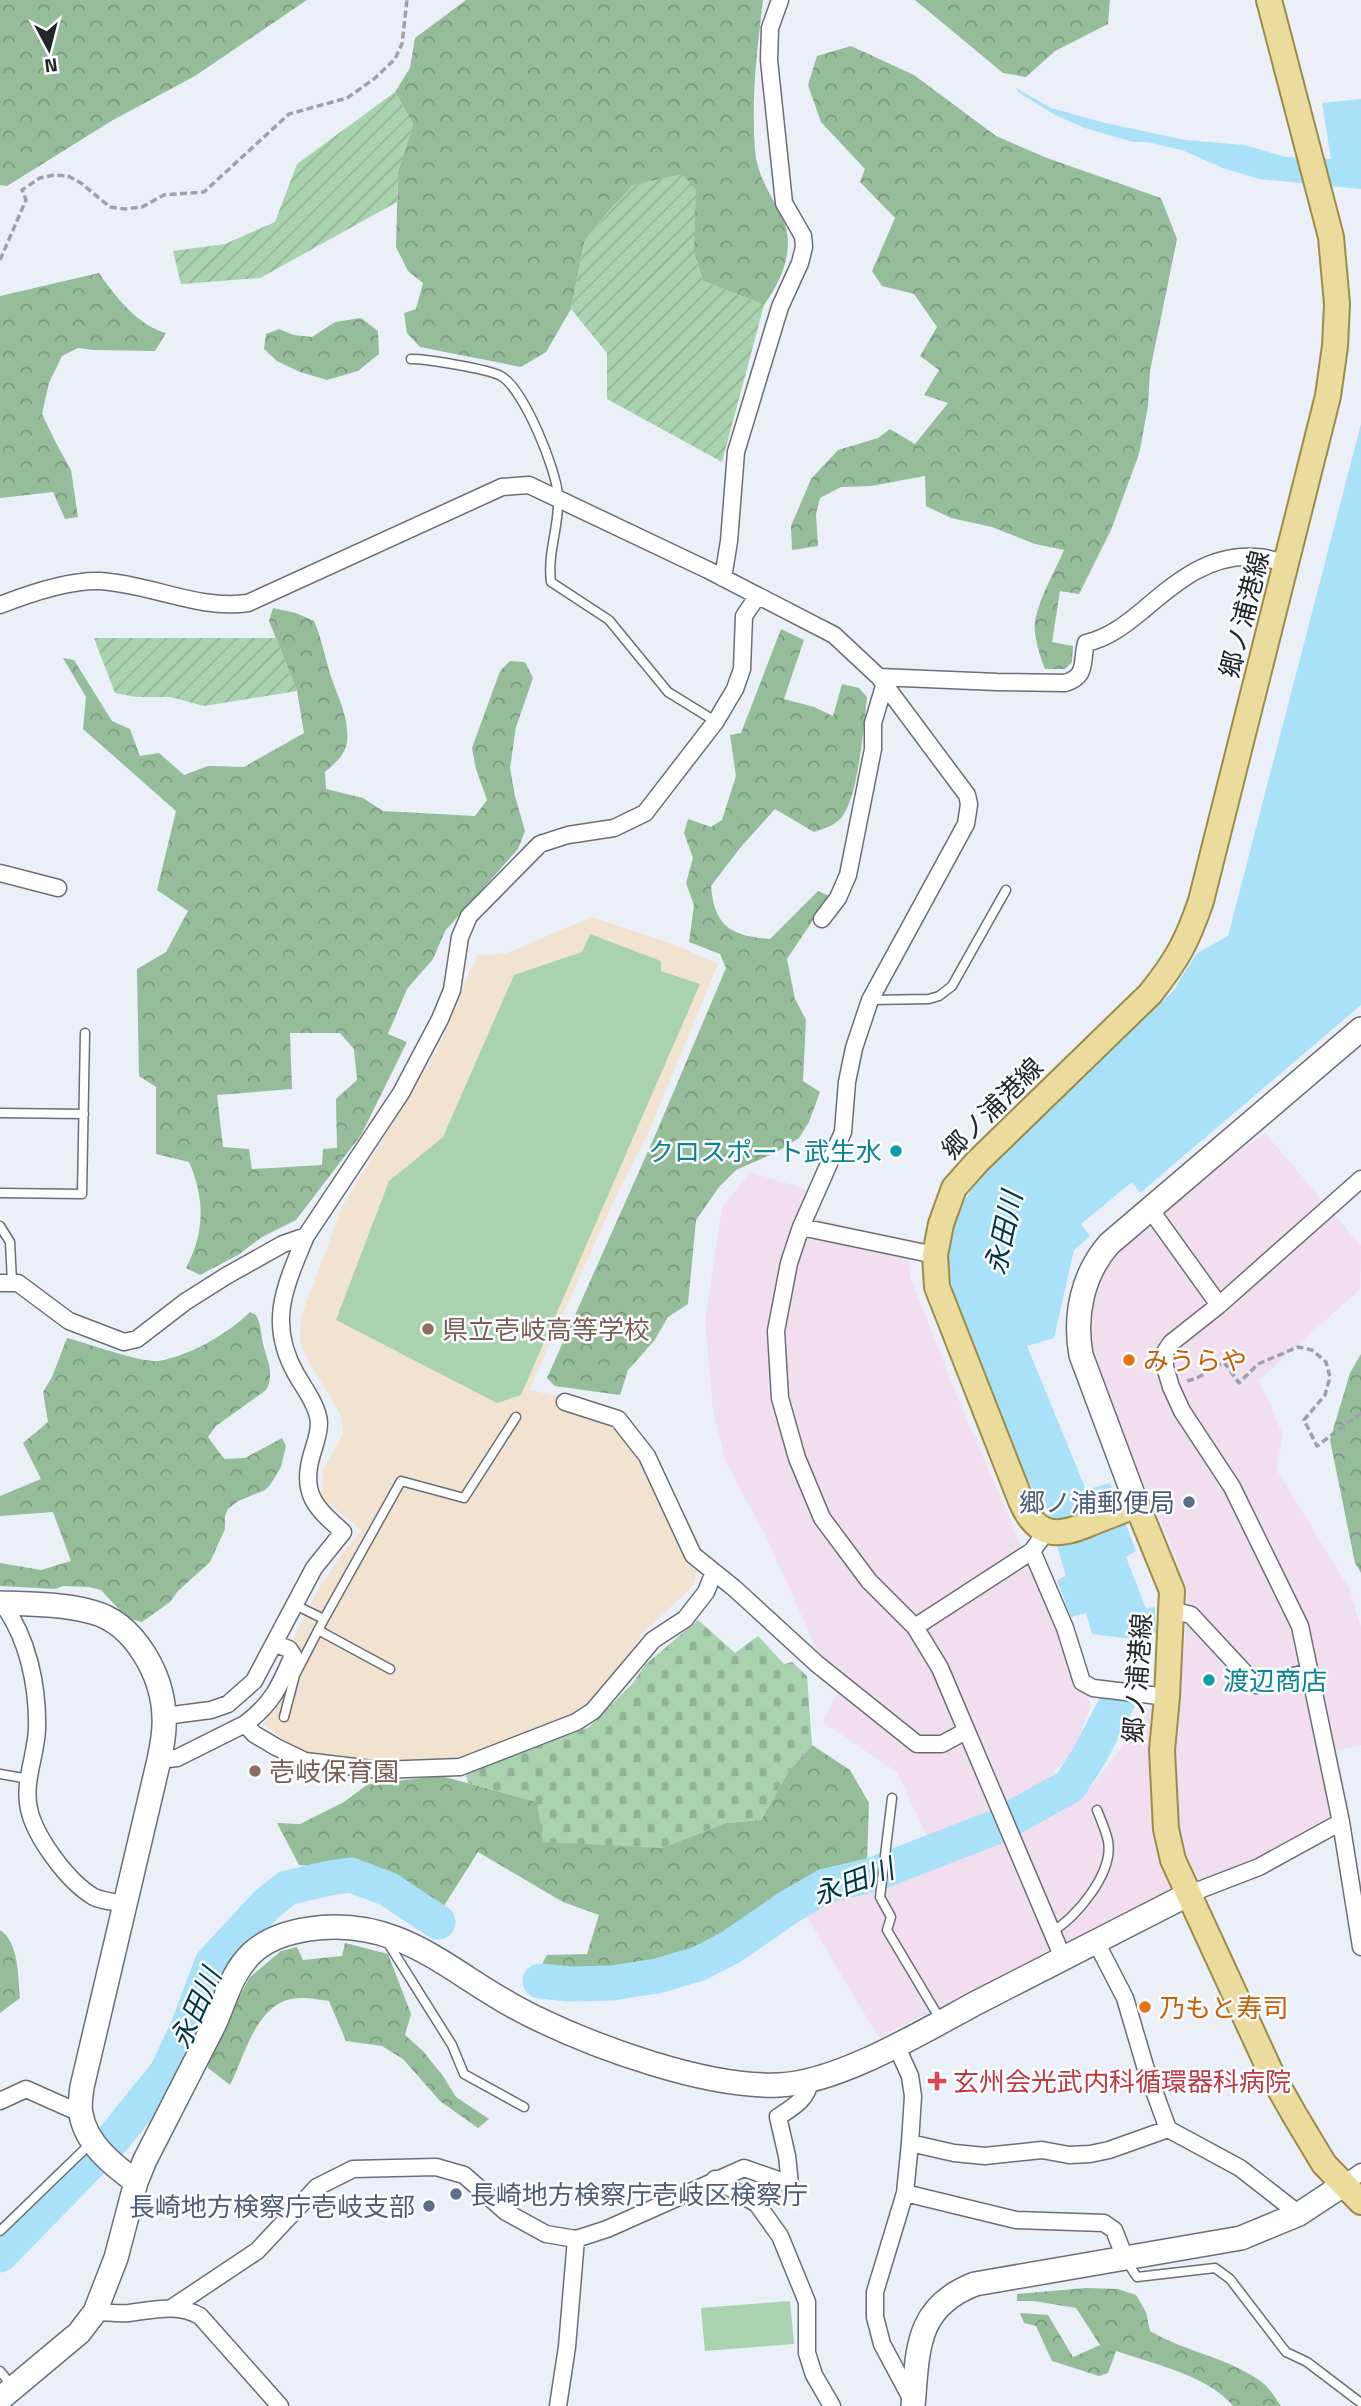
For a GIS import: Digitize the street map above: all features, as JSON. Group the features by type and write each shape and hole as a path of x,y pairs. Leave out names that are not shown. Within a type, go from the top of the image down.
{"main road":[{"name":"郷ノ浦港線","path":"1039,1541 1034,1523 1021,1501 941,1299 937,1287 935,1255 941,1224 954,1188 977,1162 1150,994 1174,965 1188,939 1201,901 1328,396 1335,346 1337,304 1331,237 1269,0"},
{"name":"郷ノ浦港線","path":"1130,1507 1172,1591 1162,1750 1166,1829 1173,1860 1272,2075 1324,2164 1352,2178 1361,2202"},
{"path":"1039,1541 1068,1533 1130,1507"}],"street":[{"path":"723,578 729,541 736,452 780,307 800,263 804,247 803,236 784,203 769,60 770,28 780,0"},
{"path":"0,605 27,595 97,581 208,604 248,603 502,487 529,485 723,578 834,635 882,681 967,795 969,812 966,824 870,1000 854,1048 843,1132 801,1227 782,1288 776,1331 780,1398 797,1458 822,1518 869,1581 915,1627 940,1668 1063,1958"},
{"path":"882,681 1018,683 1065,682 1076,679 1081,673 1086,643 1111,634 1178,581 1204,565 1220,560 1255,556 1287,564"},
{"path":"164,1716 211,1710 228,1704 254,1681 314,1568 343,1532 318,1510 312,1500 308,1477 319,1422 285,1356 280,1329 283,1303 306,1236 401,1093 440,1019 452,990 460,937 470,916 540,844 568,835 614,828 645,813 716,721 736,689 742,669 744,616 757,597"},
{"path":"822,919 838,898 848,874 873,749 873,723 882,681"},
{"path":"0,873 58,888"},
{"path":"1130,1507 1081,1355 1078,1337 1081,1303 1091,1269 1109,1244 1361,1029"},
{"path":"1361,1179 1219,1305 1171,1342 1165,1352 1165,1367 1171,1387 1187,1419 1232,1487 1300,1626 1341,1822 1361,1947"},
{"path":"1150,1209 1219,1305"},
{"path":"801,1227 935,1255"},
{"path":"6,1282 19,1283 69,1321 124,1342 137,1339 185,1302 226,1276 283,1244 306,1236"},
{"path":"565,1402 618,1419 647,1456 693,1555 817,1664 917,1744 943,1744 966,1731"},
{"path":"915,1627 1039,1541 1082,1682 1093,1688 1167,1697"},
{"path":"245,1724 254,1734 305,1761 380,1770 460,1767 576,1722 593,1711 653,1640 685,1619 706,1592 713,1572"},
{"path":"1,1603 94,1612 114,1622 139,1647 151,1665 159,1688 164,1716 159,1760 82,2087 80,2113 94,2143 111,2162 136,2182"},
{"path":"1,1603 19,1629 34,1685 37,1730 29,1779 28,1808 44,1846 80,1886 96,1898 125,1904"},
{"path":"1172,1610 1191,1615 1256,1685 1310,1672"},
{"path":"159,1760 177,1758 245,1724 262,1712 275,1696 293,1655 289,1649 276,1644"},
{"path":"5,2386 79,2333 95,2312 116,2258 136,2182 215,2021 233,1976 253,1952 274,1938 302,1930 343,1926 381,1931 419,1948 531,2016 602,2046 684,2073 730,2081 780,2085 810,2081 896,2045 1189,1894 1259,1867 1341,1822"},
{"path":"1096,1942 1125,1998 1168,2129 1240,2168 1299,2214"},
{"path":"896,2045 910,2076 913,2095 910,2143 905,2193 876,2292 875,2317 882,2344 913,2404"},
{"path":"173,2307 257,2251 317,2187 353,2169 436,2167 464,2175 506,2211 546,2234 576,2239 607,2229 744,2168 790,2184 788,2156 778,2117 802,2101 808,2092 810,2081"},
{"path":"0,2102 26,2089 80,2113"},
{"path":"910,2143 954,2153 985,2156 1042,2150 1069,2155 1090,2154 1168,2129"},
{"path":"913,2404 924,2328 932,2313 957,2291 975,2284 1241,2238 1299,2214 1352,2178"},
{"path":"715,2179 757,2204 780,2236 807,2302 807,2353 814,2375 832,2406"},
{"path":"905,2193 1016,2220 1104,2223 1114,2230 1125,2258"},
{"path":"558,2406 567,2347 576,2239"},
{"path":"95,2312 125,2313 173,2307 188,2309 200,2316 280,2406"}],"lane":[{"path":"411,359 427,359 501,376 515,389 532,418 556,477 559,498 549,567 551,582 609,620 668,692 716,721"},
{"path":"870,1000 929,999 939,996 952,986 1006,890"},
{"path":"0,1193 82,1194 85,1032"},
{"path":"0,1113 84,1114"},
{"path":"0,1226 10,1242 6,1282"},
{"path":"284,1717 295,1675 401,1481 464,1498 516,1417"},
{"path":"295,1605 324,1619"},
{"path":"318,1630 390,1669"},
{"path":"0,1774 29,1779"},
{"path":"892,1798 880,1897 891,1917 887,1930 941,2022"},
{"path":"1051,1932 1072,1915 1091,1894 1107,1861 1109,1842 1097,1810"},
{"path":"381,1931 452,2045 464,2074 524,2107"},
{"path":"1,2229 94,2143"},
{"path":"1125,2258 1137,2277 1215,2268 1230,2279 1286,2352 1307,2362 1361,2403"}],"path":[{"path":"0,260 26,200 22,190 40,178 68,176 110,206 125,209 142,207 164,195 204,191 289,114 347,98 374,79 395,59 402,44 407,0"},
{"path":"1171,1387 1197,1378 1224,1363 1239,1383 1258,1364 1298,1347 1312,1350 1326,1362 1330,1377 1325,1395 1304,1420 1317,1447 1361,1413"}],"shaded area":[{"name":"県立壱岐高等学校","path":"592,917 673,944 718,964 649,1131 615,1198 529,1390 617,1409 653,1451 703,1550 693,1586 646,1630 586,1710 470,1759 430,1762 365,1759 321,1756 297,1750 264,1724 298,1655 291,1643 319,1588 362,1530 321,1498 324,1468 343,1434 340,1413 307,1359 300,1341 301,1317 343,1205 437,1050 477,955 505,954"},
{"path":"1265,1133 1361,1246 1360,1289 1259,1380 1283,1435 1276,1469 1350,1590 1361,1629 1361,1745 1336,1750 1350,1814 1335,1818 1292,1846 1134,1915 960,1996 879,2038 806,1915 828,1895 896,1880 1087,1792 1139,1725 1183,1661 1188,1602 1175,1554 1110,1408 1088,1331 1095,1281 1109,1260 1124,1245 1229,1158"},
{"path":"750,1172 805,1189 815,1218 909,1241 910,1277 956,1394 1083,1691 1091,1704 1068,1758 1054,1771 1058,1781 930,1843 897,1772 823,1722 837,1695 767,1538 726,1462 713,1411 705,1320 722,1208"}],"green space":[{"path":"0,0 307,0 195,76 113,120 7,186 0,185"},
{"path":"466,0 763,0 754,94 756,160 783,219 788,241 781,275 764,305 703,281 694,253 693,224 616,203 585,240 571,309 546,352 521,367 420,347 407,333 404,313 416,309 423,283 408,271 396,247 398,172 413,124 395,92 410,68 415,38"},
{"path":"915,0 1110,0 1108,24 1055,51 1026,77 1003,73"},
{"path":"851,46 914,75 996,136 1047,158 1161,198 1177,239 1150,371 1148,406 1139,454 1111,530 1079,594 1060,591 1052,642 1073,646 1072,662 1065,669 1045,669 1037,646 1035,627 1040,603 1064,550 1035,544 992,527 951,518 926,506 925,476 871,486 841,487 820,498 816,514 818,546 792,550 791,526 811,479 838,450 878,438 890,429 915,444 948,403 924,395 939,370 920,356 937,327 914,294 882,286 872,271 895,218 860,182 865,169 821,122 808,85 817,56"},
{"path":"395,92 413,124 398,172 397,202 260,278 181,284 173,251 225,244 275,222 297,164"},
{"path":"682,174 696,190 694,253 703,281 764,305 722,462 607,399 607,353 571,309 585,240 632,185"},
{"path":"99,273 137,317 166,333 155,351 78,348 62,356 49,383 42,414 71,470 78,517 65,519 53,492 0,498 0,296"},
{"path":"361,318 378,331 379,354 358,371 327,380 300,372 277,361 264,349 266,334 279,329 294,335 312,337 335,322"},
{"path":"273,608 296,613 314,621 344,712 347,732 344,751 325,772 326,789 363,798 383,811 475,816 487,800 472,748 500,671 510,661 525,662 533,678 516,727 510,768 525,831 518,849 445,931 433,959 407,989 388,1034 407,1042 361,1135 296,1220 262,1237 238,1255 200,1275 186,1268 200,1228 198,1189 189,1162 156,1154 156,1087 139,1076 137,969 166,952 188,911 157,890 176,811 83,729 86,697 63,658 74,660 112,721 130,729 140,756 159,753 184,775 208,766 244,767 304,733 297,691 269,621","holes":["290,1033 340,1033 354,1049 357,1080 336,1099 337,1148 323,1149 322,1165 252,1169 249,1149 223,1147 217,1095 292,1089"]},
{"path":"781,629 804,640 784,699 814,707 833,716 842,684 859,688 867,697 859,763 851,798 839,820 814,832 775,809 711,886 716,911 727,927 757,938 770,939 818,891 829,896 787,959 795,999 806,1020 803,1081 820,1092 809,1122 799,1138 777,1152 736,1170 719,1187 696,1220 688,1304 668,1317 654,1341 628,1370 620,1395 555,1386 547,1378 726,968 720,954 689,942 694,905 686,883 693,858 684,833 688,819 711,827 722,820 736,776 730,735 741,733"},
{"path":"94,638 276,638 297,691 204,706 170,697 136,697 115,693"},
{"path":"590,934 661,961 661,971 700,984 521,1395 497,1403 336,1320 389,1181 443,1137 514,975 582,952"},
{"path":"250,1312 256,1315 260,1325 269,1367 269,1384 266,1390 216,1426 208,1437 224,1459 245,1458 282,1438 286,1446 281,1467 270,1485 228,1509 225,1529 210,1562 177,1592 170,1602 142,1622 127,1618 101,1590 89,1587 63,1586 56,1589 0,1586 0,1563 41,1570 71,1561 53,1512 0,1516 0,1496 41,1479 23,1443 48,1422 43,1392 52,1377 67,1338 127,1356 158,1361 182,1355 207,1343"},
{"path":"1361,1354 1361,1573 1355,1563 1330,1440 1350,1373"},
{"path":"698,1620 735,1653 758,1636 784,1664 792,1662 807,1676 812,1745 788,1772 761,1820 726,1823 661,1848 543,1842 537,1802 468,1783 466,1774 589,1727 633,1683 645,1665"},
{"path":"812,1745 850,1770 869,1803 867,1863 781,1902 729,1940 698,1957 657,1971 588,1977 542,1964 547,1955 587,1954 599,1915 563,1902 478,1852 440,1912 362,1868 299,1865 277,1823 300,1824 344,1802 368,1784 441,1776 538,1802 661,1848 726,1823 761,1820 788,1772"},
{"path":"0,1930 14,1951 20,1998 0,2013"},
{"path":"345,1943 388,1954 411,2014 405,2035 423,2051 456,2097 489,2119 478,2128 440,2101 403,2059 382,2046 346,2041 329,2001 302,1998 287,2000 274,2007 255,2029 230,2085 208,2068 210,2051 250,1977 281,1951 297,1947 303,1960 342,1956"},
{"path":"1086,2288 1118,2289 1136,2295 1146,2312 1150,2331 1252,2375 1267,2386 1281,2406 1233,2406 1210,2386 1116,2351 1108,2373 1099,2376 1052,2361 1036,2326 1024,2323 1020,2313 1048,2315 1073,2357 1100,2345 1076,2308 1017,2301 1017,2294"},
{"path":"790,2301 794,2344 705,2351 701,2308"}],"water":[{"path":"1016,88 1051,108 1105,123 1185,140 1244,145 1286,157 1331,159 1322,103 1361,99 1361,189 1259,179 1223,168 1182,150 1147,142 1133,142 1085,128 1055,115 1018,92"},
{"path":"1361,424 1361,1005 1140,1193 1132,1182 1081,1224 1090,1236 1074,1250 1054,1338 1027,1346 1086,1490 1110,1483 1136,1551 1126,1557 1146,1609 1155,1606 1156,1633 1148,1633 1148,1641 1092,1634 1086,1613 1071,1617 1057,1580 1066,1576 1047,1511 1028,1481 967,1337 952,1290 950,1238 960,1207 979,1179 1004,1151 1173,991 1196,954 1228,936"}],"waterway":[{"name":"永田川","path":"540,1981 570,1984 612,1983 657,1976 698,1964 731,1947 825,1886 872,1875 996,1827 1070,1786 1119,1699"},
{"name":"永田川","path":"0,2255 113,2139 167,2072 188,2027 212,1963 267,1904 287,1888 351,1875 388,1889 438,1922"},
{"path":"0,2239 15,2238"}],"place":[{"name":"クロスポート武生水","path":"896,1151"},
{"name":"県立壱岐高等学校","path":"428,1329"},
{"name":"みうらや","path":"1129,1360"},
{"name":"郷ノ浦郵便局","path":"1189,1502"},
{"name":"渡辺商店","path":"1209,1680"},
{"name":"壱岐保育園","path":"255,1771"},
{"name":"乃もと寿司","path":"1145,2007"},
{"name":"玄州会光武内科循環器科病院","path":"937,2081"},
{"name":"長崎地方検察庁壱岐区検察庁","path":"456,2194"},
{"name":"長崎地方検察庁壱岐支部","path":"429,2206"}]}
